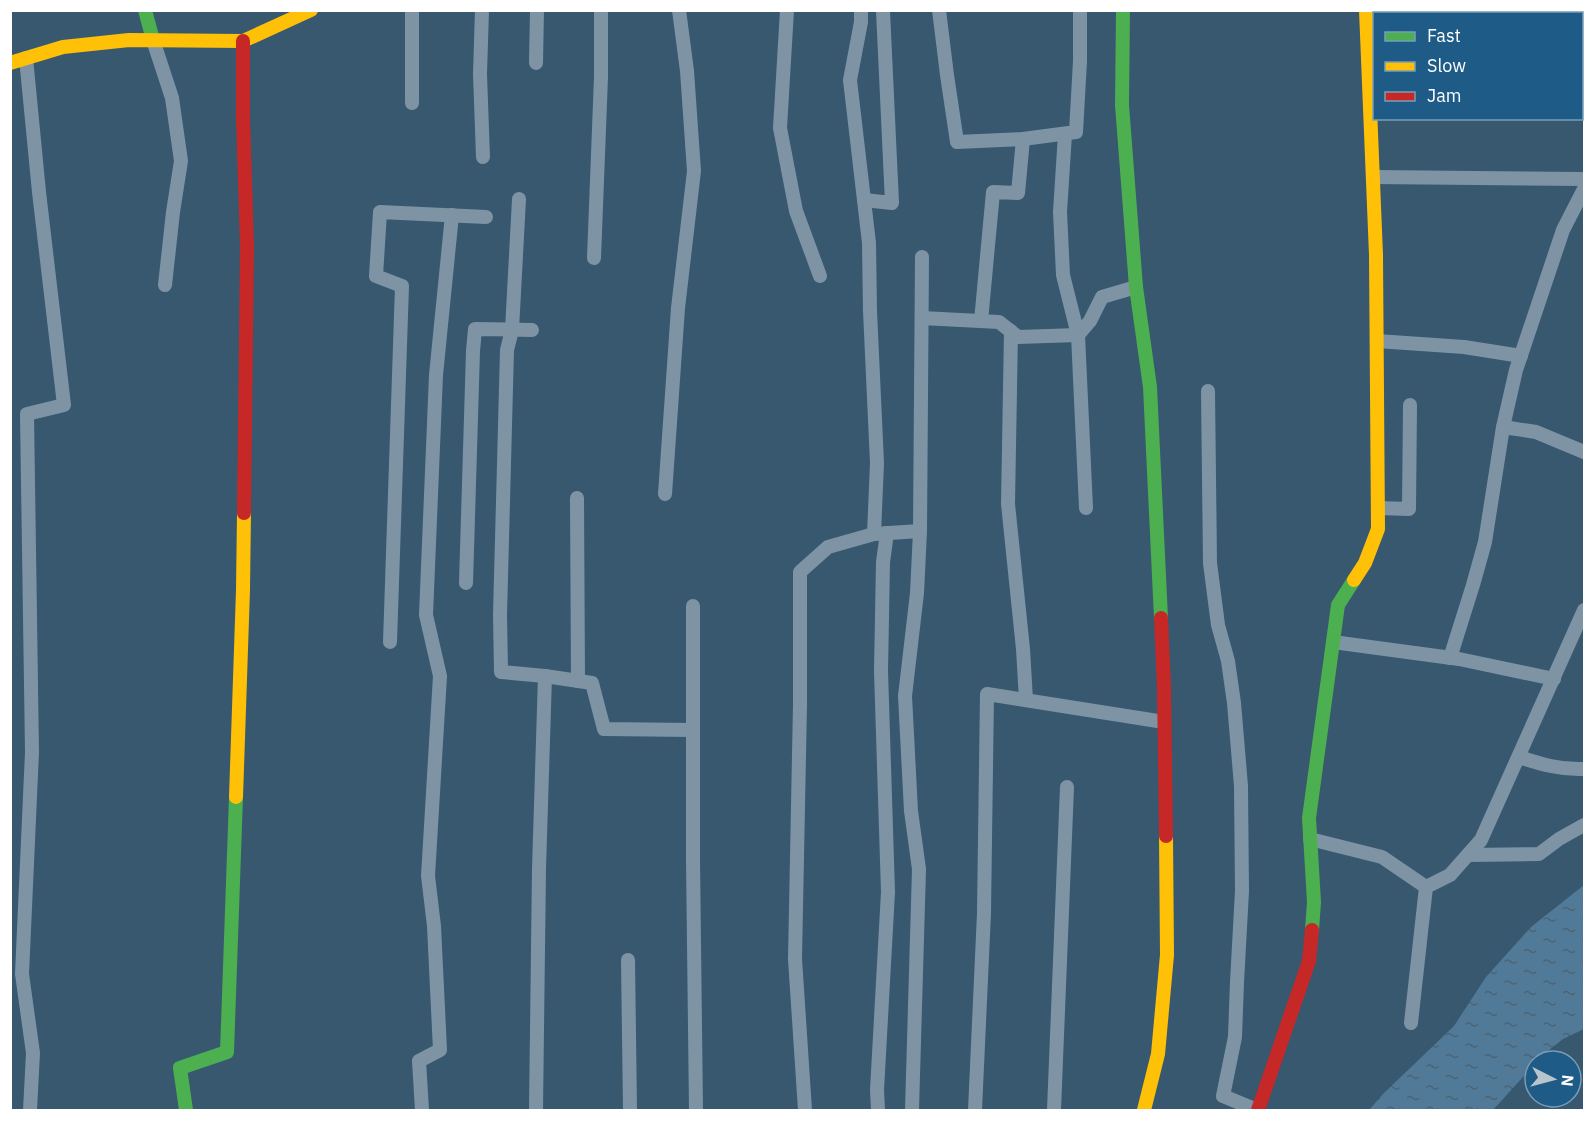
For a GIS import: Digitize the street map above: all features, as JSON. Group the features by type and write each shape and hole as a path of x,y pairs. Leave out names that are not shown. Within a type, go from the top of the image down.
{"street":[{"path":"145,10 172,98 181,161 165,285"},
{"path":"10,63 63,47 129,40 243,41 288,16 311,10"},
{"path":"412,10 412,103"},
{"path":"482,10 480,74 483,157"},
{"path":"536,63 537,10"},
{"path":"594,258 601,88 601,10"},
{"path":"664,494 678,308 694,171 687,71 679,10"},
{"path":"787,10 780,128 796,211 820,276"},
{"path":"861,10 861,22 850,80 869,243 870,311 883,562 881,671 888,892 876,1090 878,1110"},
{"path":"939,10 946,75 957,142 1023,139 1076,132 1080,10"},
{"path":"1123,10 1122,105 1136,287 1150,387 1164,722 1167,955 1158,1054 1144,1110"},
{"path":"1208,391 1210,563 1218,626 1228,661 1234,703 1241,786 1242,891 1235,1037 1223,1096 1257,1110 1309,961 1314,902 1309,818 1338,605 1365,563 1378,529 1376,255 1371,57 1366,10"},
{"path":"864,200 892,202 883,11"},
{"path":"186,1110 180,1068 227,1052 243,590 247,246 243,41"},
{"path":"26,58 64,405 27,414 32,752 22,974 33,1053 30,1110"},
{"path":"1065,134 1060,212 1063,275 1078,335 1086,508"},
{"path":"981,321 993,192 1018,193 1023,139"},
{"path":"1373,177 1584,180"},
{"path":"1450,658 1485,542 1503,427 1521,356 1563,230 1584,189"},
{"path":"519,199 512,330 507,350 501,672 592,683 604,729 693,730"},
{"path":"390,642 402,286 376,276 380,212 486,217"},
{"path":"422,1110 419,1061 440,1050 434,926 428,876 440,676 426,615 436,375 452,215"},
{"path":"912,1110 919,869 911,811 905,696 917,593 920,531 922,256"},
{"path":"922,318 999,322 1018,337 1078,335 1090,321 1102,297 1136,287"},
{"path":"466,583 475,329 532,330"},
{"path":"1011,332 1008,504 1026,700"},
{"path":"1377,341 1464,347 1521,356"},
{"path":"1378,508 1409,509 1410,405"},
{"path":"1503,427 1536,432 1584,452"},
{"path":"577,498 578,681"},
{"path":"805,1110 795,959 800,572 828,547 880,534 920,531"},
{"path":"693,606 696,1110"},
{"path":"1426,887 1450,875 1481,840 1554,679 1579,638 1584,610"},
{"path":"1333,642 1450,658 1554,679"},
{"path":"536,1110 539,869 545,676"},
{"path":"975,1110 984,914 987,694 1164,722"},
{"path":"1519,757 1566,770 1584,769"},
{"path":"1054,1110 1067,787"},
{"path":"1468,855 1539,854 1584,825"},
{"path":"1310,839 1382,857 1426,887"},
{"path":"1411,1023 1426,887"},
{"path":"628,960 630,1110"}],"water":[{"path":"1584,885 1584,1029 1563,1039 1550,1049 1523,1049 1523,1077 1493,1110 1369,1110 1454,1026 1486,977 1531,927"}],"traffic: fast":[{"path":"145,10 153,40"},
{"path":"1123,10 1122,105 1136,287 1150,387 1161,618"},
{"path":"1312,930 1314,902 1309,818 1338,605 1354,580"},
{"path":"186,1110 180,1068 227,1052 236,797"}],"traffic: slow":[{"path":"10,63 63,47 129,40 243,41 311,10"},
{"path":"1354,580 1365,563 1378,529 1376,255 1366,10"},
{"path":"236,797 244,513"},
{"path":"1144,1110 1158,1054 1167,955 1166,836"}],"traffic: jam":[{"path":"243,41 247,246 244,513"},
{"path":"1161,618 1166,836"},
{"path":"1258,1110 1309,961 1312,930"}]}
